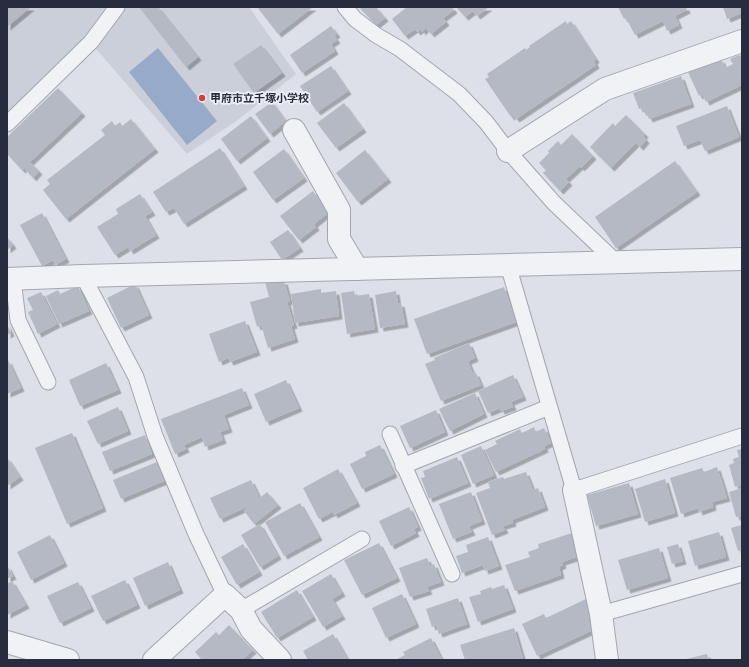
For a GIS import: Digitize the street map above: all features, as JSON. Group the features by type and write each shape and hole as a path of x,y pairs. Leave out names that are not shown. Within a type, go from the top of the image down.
{"street":[{"path":"508,151 605,89 742,41"},
{"path":"294,130 338,210 339,239 357,269"},
{"path":"10,279 508,266 616,261 742,259"},
{"path":"574,490 601,614 607,660"},
{"path":"154,660 225,596 241,610 251,629 280,660"},
{"path":"7,642 68,660"}],"lane":[{"path":"7,124 92,42 117,7"},
{"path":"345,7 355,19 376,35 400,49 459,94 486,122 508,151 554,203 616,261"},
{"path":"508,266 574,490 742,436"},
{"path":"84,276 136,376 155,436 196,534 225,596"},
{"path":"10,279 18,320 48,382"},
{"path":"403,466 549,407"},
{"path":"390,434 452,574"},
{"path":"241,610 362,539"},
{"path":"601,614 742,574"}],"shaded area":[{"name":"甲府市立千塚小学校","path":"7,7 249,7 296,74 235,122 187,154 91,43 7,124"}],"water":[{"path":"158,48 217,121 187,145 129,72"}],"building":[{"path":"7,7 31,7 7,27"},
{"path":"139,7 158,7 198,57 186,67"},
{"path":"257,7 313,7 278,34"},
{"path":"359,7 376,7 385,18 376,25"},
{"path":"407,7 452,7 454,10 443,18 446,22 431,34 426,28 422,32 421,29 417,32 415,29 405,36 392,19"},
{"path":"456,7 489,7 477,16 473,11 465,17"},
{"path":"618,7 686,7 687,10 675,16 679,25 667,31 663,21 635,35"},
{"path":"723,7 742,7 742,13 727,19"},
{"path":"566,21 567,24 571,21 596,59 594,61 596,65 516,119 513,115 511,117 485,79 489,77 487,74 525,48 526,50 530,47 529,46"},
{"path":"331,26 337,34 334,36 337,40 331,44 335,51 302,73 290,55"},
{"path":"261,45 282,73 254,93 233,64"},
{"path":"742,55 742,85 706,102 702,94 699,96 688,72 705,63 706,66 721,59 725,68 733,64 730,59"},
{"path":"331,66 348,91 317,112 300,86"},
{"path":"681,76 691,104 649,119 646,112 643,112 641,108 639,109 633,93"},
{"path":"58,88 82,113 30,162 39,171 33,178 24,168 22,170 7,154 7,137"},
{"path":"272,102 286,121 270,134 255,114"},
{"path":"344,103 363,129 336,148 317,123"},
{"path":"727,106 739,137 705,151 700,140 684,146 676,126"},
{"path":"626,115 645,134 643,136 646,140 640,147 636,143 611,168 590,147 613,123 615,126"},
{"path":"251,116 267,138 237,161 221,139"},
{"path":"131,119 155,149 66,219 43,190 50,184 47,180 105,135 101,130 112,121 115,126 120,122 122,126"},
{"path":"572,134 593,156 581,168 580,166 566,179 569,182 560,191 543,173 546,170 539,163 558,141 561,145"},
{"path":"220,148 244,186 184,224 174,208 166,212 153,192"},
{"path":"284,149 304,178 273,200 253,172"},
{"path":"365,150 388,179 358,202 336,173"},
{"path":"675,161 697,192 616,248 595,217"},
{"path":"313,191 329,212 314,224 316,227 299,240 280,216"},
{"path":"140,194 152,212 145,216 156,235 130,251 128,247 115,255 97,227 118,214 116,209"},
{"path":"42,213 66,259 55,265 53,260 42,266 20,225"},
{"path":"288,230 300,248 282,260 270,242"},
{"path":"7,237 13,245 7,250"},
{"path":"284,281 290,301 287,302 294,325 291,326 295,339 268,348 261,325 257,327 250,302 269,297 265,282"},
{"path":"135,284 149,315 121,328 107,298"},
{"path":"78,286 89,311 59,324 46,296 58,290 60,294"},
{"path":"504,287 516,322 427,354 414,319"},
{"path":"321,289 321,293 336,291 339,316 295,323 291,294"},
{"path":"354,291 355,296 369,294 375,329 347,334 341,293"},
{"path":"396,291 398,304 401,303 405,324 380,328 375,295"},
{"path":"41,292 57,324 38,334 28,312 33,310 27,298"},
{"path":"245,321 257,352 230,362 228,358 219,362 209,334"},
{"path":"7,324 11,333 7,335"},
{"path":"469,343 475,358 468,361 473,374 476,373 481,385 441,401 425,364 435,360 434,358"},
{"path":"8,360 21,388 7,394 7,361"},
{"path":"106,363 118,390 80,406 69,380"},
{"path":"513,375 523,397 511,402 513,407 501,411 500,408 488,413 478,391"},
{"path":"286,380 299,408 266,422 254,394"},
{"path":"242,388 249,405 224,415 229,429 220,432 223,440 205,447 202,437 184,445 186,449 175,454 161,419"},
{"path":"475,393 484,414 450,431 439,409"},
{"path":"118,407 128,431 98,444 87,421"},
{"path":"436,410 445,432 410,448 400,426"},
{"path":"534,427 536,432 544,428 551,443 544,446 545,449 496,472 485,450 497,444 495,441 520,429 522,433"},
{"path":"72,433 103,508 67,524 35,448"},
{"path":"145,435 152,454 110,471 102,452"},
{"path":"380,445 394,474 362,489 350,464 366,456 365,452"},
{"path":"481,446 494,475 473,484 461,455"},
{"path":"742,449 742,485 735,487 729,465 734,463 733,459 739,457 737,450"},
{"path":"7,457 20,477 7,486"},
{"path":"457,457 468,483 429,499 421,478 425,477 423,471"},
{"path":"157,462 164,481 121,499 113,480"},
{"path":"717,467 727,498 712,502 713,507 699,512 698,508 681,514 670,478 702,468 704,472"},
{"path":"338,469 357,503 334,515 333,512 319,519 303,488"},
{"path":"526,472 533,490 538,488 545,507 512,520 513,523 503,526 505,530 492,535 476,493 490,488 488,482"},
{"path":"665,479 675,513 645,522 635,489"},
{"path":"251,480 259,497 247,507 220,519 210,498"},
{"path":"629,483 638,514 596,526 587,495"},
{"path":"742,488 742,516 736,517 729,492"},
{"path":"267,492 278,505 254,524 244,511"},
{"path":"471,492 482,521 469,526 472,532 453,539 439,504"},
{"path":"300,503 319,537 284,556 265,522"},
{"path":"409,507 418,527 414,529 416,533 391,546 379,521"},
{"path":"260,524 278,556 260,567 241,535"},
{"path":"742,525 742,550 738,551 731,528"},
{"path":"719,532 726,557 695,566 688,541"},
{"path":"572,533 580,556 562,562 563,565 559,567 561,575 515,591 505,565 530,557 528,552 539,548 538,544"},
{"path":"50,535 64,563 31,580 17,552"},
{"path":"488,537 499,566 485,571 483,565 462,573 456,556 468,552 466,545"},
{"path":"379,543 397,578 362,595 344,560"},
{"path":"243,544 259,572 237,585 221,557"},
{"path":"678,544 683,561 672,564 667,547"},
{"path":"659,548 668,578 627,590 618,560"},
{"path":"427,558 430,566 434,564 441,582 427,587 429,591 410,597 399,568"},
{"path":"168,562 180,590 145,606 133,578"},
{"path":"7,565 13,576 7,579"},
{"path":"331,574 342,593 332,599 342,616 323,627 302,591"},
{"path":"125,580 137,605 103,621 91,596"},
{"path":"12,581 26,605 7,615 7,584"},
{"path":"78,582 91,608 60,623 47,596"},
{"path":"504,585 513,609 478,622 469,597 481,594 480,591 491,587 492,589"},
{"path":"297,590 313,617 277,638 261,612"},
{"path":"402,594 416,624 386,638 372,608"},
{"path":"458,598 467,624 439,634 436,625 432,627 426,609"},
{"path":"586,599 594,616 588,619 593,630 537,656 522,624 544,614 546,618"},
{"path":"229,625 253,650 242,660 202,660 195,652 216,632 219,635"},
{"path":"514,628 523,659 465,660 460,645"},
{"path":"333,634 348,660 308,660 303,651"},
{"path":"431,638 442,660 395,660 405,655 403,652"},
{"path":"707,654 709,660 686,659"}],"place":[{"name":"甲府市立千塚小学校","path":"202,98"}]}
